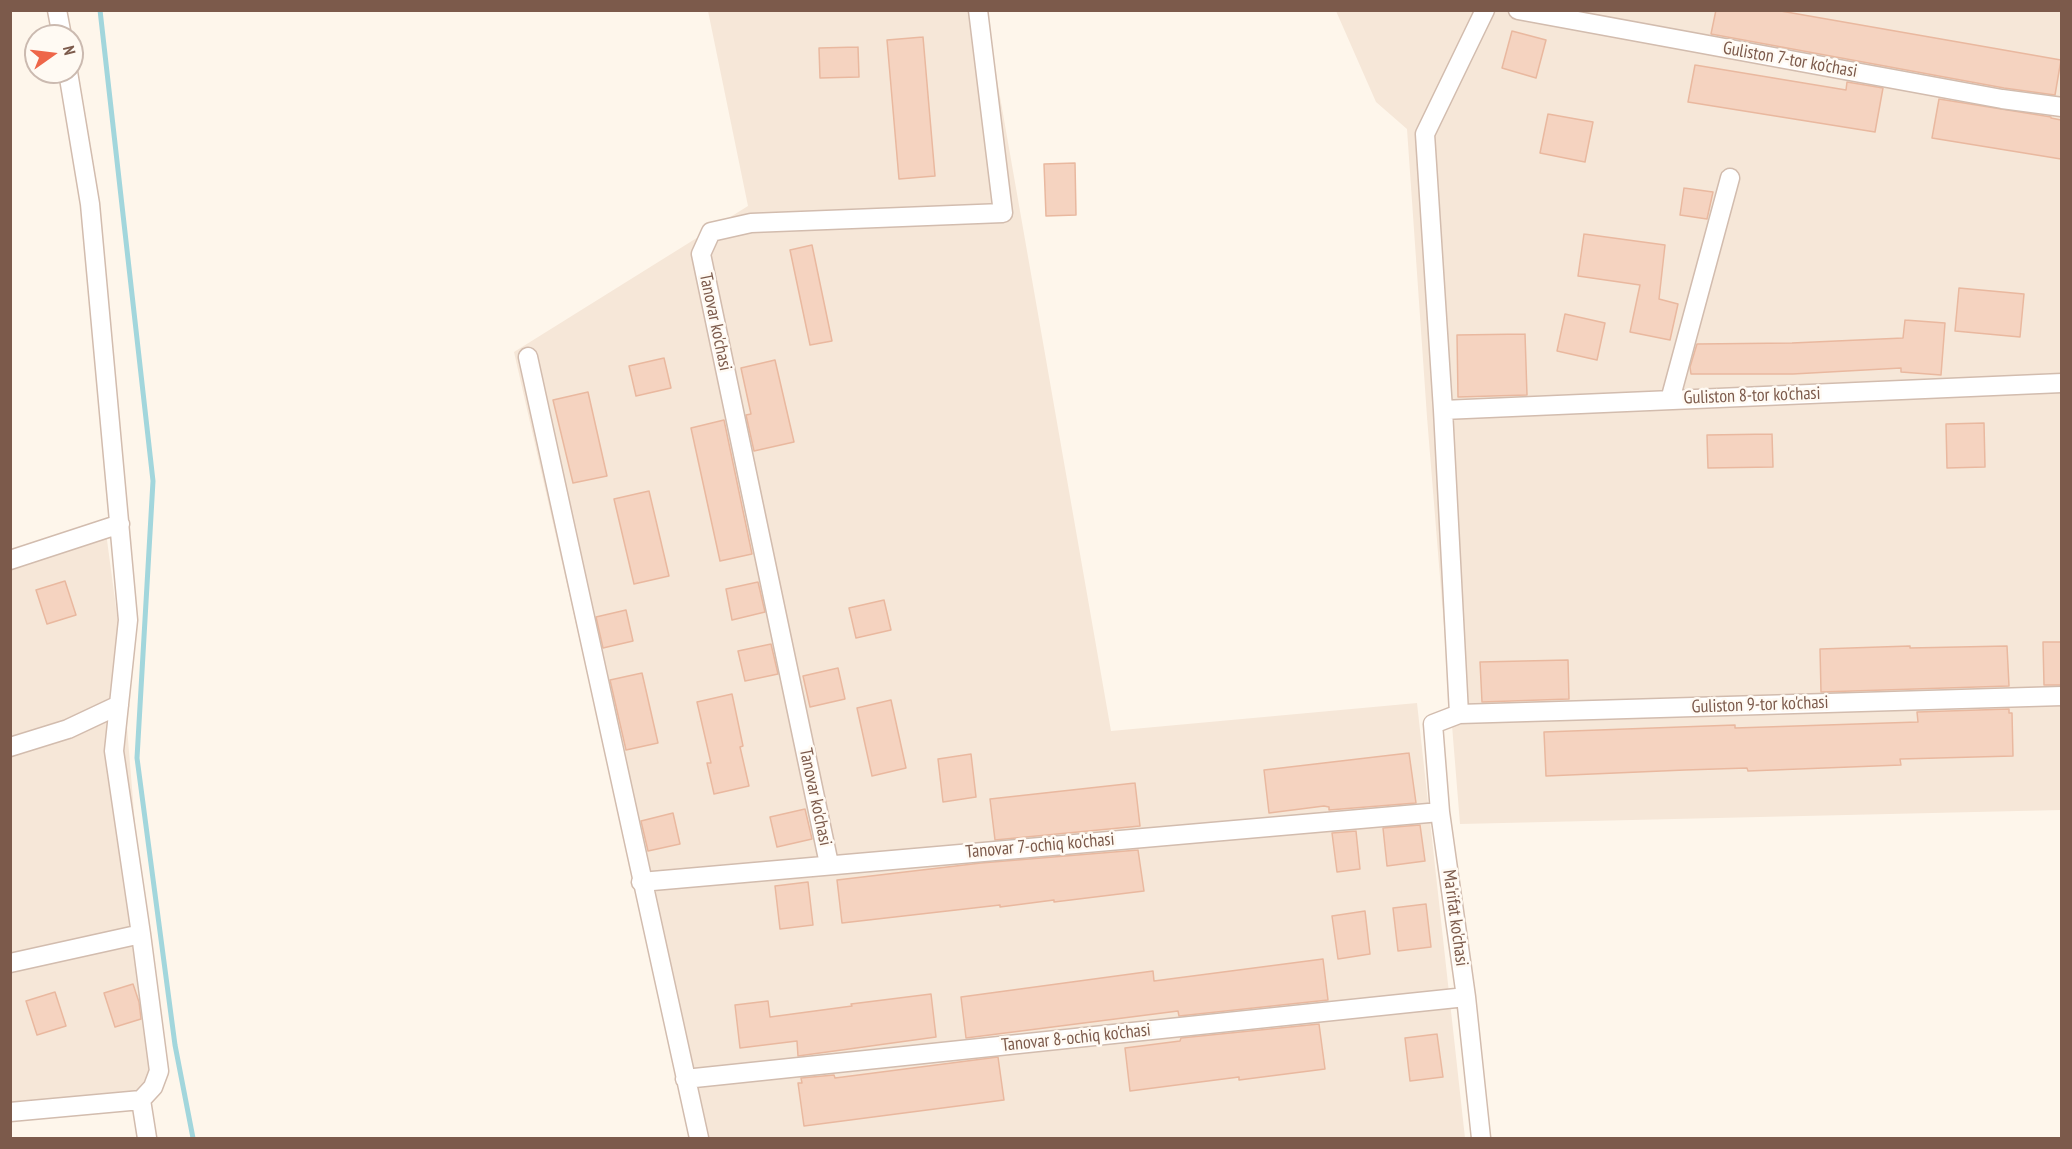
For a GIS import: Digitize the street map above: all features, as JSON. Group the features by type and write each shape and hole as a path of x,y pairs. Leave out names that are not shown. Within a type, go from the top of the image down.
{"street":[{"name":"Tanovar ko'chasi","path":"829,864 701,254 711,232 751,223 1003,213 978,10"},
{"path":"1459,714 1443,410 1425,135 1485,10"},
{"name":"Guliston 7-tor ko'chasi","path":"1518,10 2002,99 2061,107"},
{"path":"10,1112 141,1100 153,1087 159,1071 114,751 128,620 90,204 70,84"},
{"path":"1670,400 1730,178"},
{"path":"528,357 641,882 699,1138"},
{"name":"Guliston 8-tor ko'chasi","path":"1443,410 2061,383"},
{"path":"10,560 120,524"},
{"name":"Guliston 9-tor ko'chasi","path":"1459,714 2061,696"},
{"path":"10,747 68,729 119,705"},
{"name":"Ma'rifat ko'chasi","path":"1459,714 1433,724 1440,812 1466,997 1481,1138"},
{"name":"Tanovar 7-ochiq ko'chasi","path":"641,882 1440,812"},
{"path":"10,963 141,934"},
{"name":"Tanovar 8-ochiq ko'chasi","path":"685,1079 1466,997"},
{"path":"141,1100 147,1138"}],"shaded area":[{"path":"708,11 985,11 1111,731 1417,703 1465,1138 693,1138 514,352 748,206"},
{"path":"1336,11 2061,11 2061,810 1460,824 1427,417 1407,129 1376,102"},
{"path":"105,525 119,630 157,1092 11,1109 10,555"}],"building":[{"path":"1716,10 1775,10 2061,60 2055,95 2004,88 1711,34"},
{"path":"1512,31 1546,40 1536,78 1502,68"},
{"path":"923,37 935,176 899,179 887,40"},
{"path":"858,47 859,77 820,78 819,48"},
{"path":"1695,65 1846,90 1847,82 1883,88 1875,132 1688,102"},
{"path":"1939,99 2061,120 2061,159 1932,138"},
{"path":"1548,114 1593,122 1585,162 1540,153"},
{"path":"1075,163 1076,215 1046,216 1044,164"},
{"path":"1684,188 1713,192 1707,219 1680,215"},
{"path":"1584,234 1665,245 1659,299 1678,304 1670,340 1630,332 1640,285 1578,276"},
{"path":"812,245 832,341 810,345 790,250"},
{"path":"1959,288 2024,294 2020,337 1955,331"},
{"path":"1565,314 1605,323 1597,360 1557,351"},
{"path":"1905,320 1945,323 1941,375 1901,372 1901,368 1793,374 1691,374 1690,367 1697,344 1903,338"},
{"path":"1525,334 1527,395 1458,397 1457,335"},
{"path":"664,358 671,388 636,396 629,366"},
{"path":"775,360 794,442 754,451 746,415 751,414 741,368"},
{"path":"588,392 607,476 573,483 553,400"},
{"path":"724,420 752,554 720,561 691,428"},
{"path":"1984,423 1985,467 1947,468 1946,424"},
{"path":"1772,434 1773,467 1708,468 1707,435"},
{"path":"649,491 669,576 634,584 614,499"},
{"path":"65,581 76,615 47,624 36,590"},
{"path":"758,582 765,612 732,620 726,589"},
{"path":"884,600 891,630 856,638 849,608"},
{"path":"626,610 633,641 603,648 596,617"},
{"path":"2043,642 2061,642 2061,685 2044,685"},
{"path":"771,644 778,674 745,681 738,651"},
{"path":"1910,646 1910,648 2007,646 2009,686 1821,692 1820,649"},
{"path":"1568,660 1569,699 1482,702 1480,662"},
{"path":"838,668 845,699 810,707 803,676"},
{"path":"642,673 658,743 626,750 610,680"},
{"path":"732,694 749,786 714,794 707,763 711,763 697,702"},
{"path":"891,700 906,768 872,776 857,708"},
{"path":"2009,709 2009,713 2012,713 2013,756 1900,759 1901,765 1546,776 1544,732 1735,725 1735,728 1918,722 1917,712"},
{"path":"1409,753 1416,803 1329,810 1329,807 1324,806 1269,813 1264,770"},
{"path":"971,754 976,797 943,802 938,759"},
{"path":"1135,783 1140,826 995,840 990,799"},
{"path":"805,809 812,839 777,847 770,817"},
{"path":"673,813 680,844 648,851 641,821"},
{"path":"1420,825 1425,861 1387,866 1383,828"},
{"path":"1356,831 1360,869 1337,872 1332,833"},
{"path":"1138,850 1144,891 842,923 837,880 981,863"},
{"path":"808,882 813,925 780,929 775,886"},
{"path":"1426,904 1431,947 1398,951 1393,908"},
{"path":"1365,911 1370,954 1338,959 1332,916"},
{"path":"1323,959 1328,1000 1179,1016 1178,1011 966,1038 961,997 1153,971 1154,981"},
{"path":"133,984 139,1002 141,1019 115,1027 104,993"},
{"path":"55,992 66,1026 37,1035 26,1001"},
{"path":"931,994 936,1037 798,1056 797,1041 740,1048 735,1005 768,1001 770,1017"},
{"path":"1319,1024 1325,1069 1130,1091 1125,1048 1180,1041 1181,1038"},
{"path":"1437,1034 1443,1077 1410,1081 1405,1038"},
{"path":"998,1057 1004,1100 804,1126 798,1083 802,1083 801,1078 834,1075 835,1078"}],"waterway":[{"path":"100,10 153,481 137,758 175,1045 193,1138"}]}
